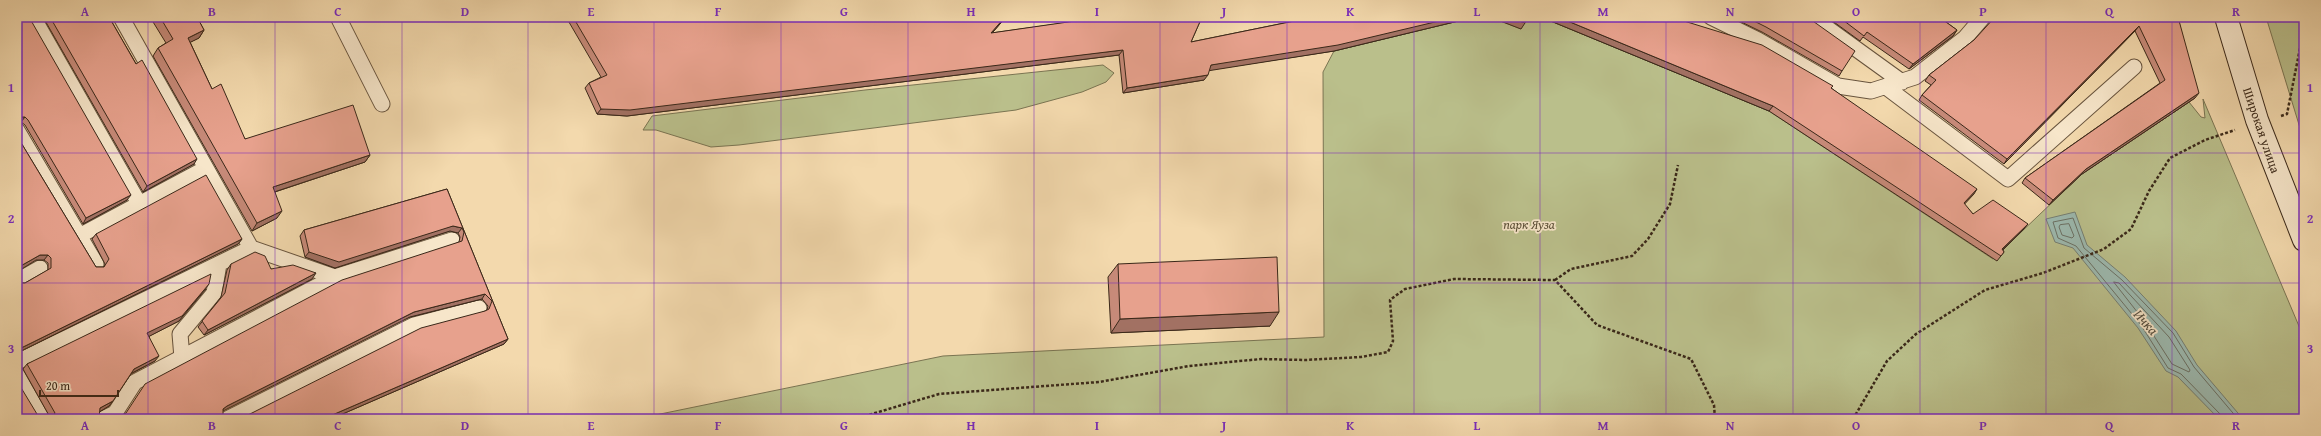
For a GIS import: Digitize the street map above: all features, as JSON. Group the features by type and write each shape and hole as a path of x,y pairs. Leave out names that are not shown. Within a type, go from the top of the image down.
{"main road":[{"name":"Широкая улица","path":"2226,17 2258,123 2304,240"}],"lane":[{"path":"33,17 140,205"},
{"path":"121,17 251,248 335,277"},
{"path":"338,17 382,104"},
{"path":"1711,17 1758,40 1838,86 1871,91 1915,77 1965,38 1979,18"},
{"path":"1812,17 1902,82"},
{"path":"1886,87 2008,179 2134,67"},
{"path":"17,130 96,264"},
{"path":"79,236 140,205 206,168"},
{"path":"103,419 115,413 135,382 335,277 452,240"},
{"path":"17,362 251,248"},
{"path":"182,358 180,334 214,293 219,264"},
{"path":"17,281 40,268"},
{"path":"227,419 414,325 479,308"},
{"path":"17,375 42,419"}],"path":[{"path":"1853,419 1887,361 1916,334 1984,290 2043,272 2104,249 2131,229 2149,191 2170,158 2195,145 2287,114 2304,28"},
{"path":"855,419 939,394 1099,382 1189,366 1261,359 1305,360 1361,357 1388,352 1392,341 1390,300 1405,289 1454,279 1555,280 1571,269 1632,256 1648,239 1670,204 1678,165"},
{"path":"1555,280 1596,325 1691,359 1714,405 1715,419"},
{"path":"2294,419 2304,414"}],"green space":[{"name":"парк Яуза","path":"1475,17 1490,17 1521,29 1527,17 1541,17 1769,111 1993,259 2082,174 2189,102 2201,117 2205,118 2203,99 2304,338 2304,419 636,419 943,356 1324,337 1323,72 1334,51"},
{"path":"2266,17 2304,17 2304,141"},
{"path":"1103,65 1114,73 1106,82 1082,92 1016,110 739,145 711,147 656,130 643,130 652,116 865,90"}],"water":[{"name":"Ичка","path":"2075,212 2087,245 2125,277 2176,331 2197,365 2243,419 2219,419 2178,377 2166,371 2138,328 2073,248 2055,242 2046,219"}],"building":[{"path":"17,17 29,17 131,195 86,218 28,120 25,117 17,117"},
{"path":"50,17 109,17 136,64 142,60 197,159 147,186"},
{"path":"160,17 197,17 204,30 188,38 212,89 221,84 245,139 353,105 370,155 273,187 282,211 257,223 158,48 173,39"},
{"path":"573,17 1005,17 991,33 1103,17 1202,17 1191,42 1314,17 1456,17 1338,45 1211,65 1208,75 1127,88 1123,50 630,110 601,109 589,83 607,75"},
{"path":"1508,17 1528,17 1525,23"},
{"path":"1558,17 1671,17 1762,45 1833,86 1831,88 1977,189 1964,203 1973,214 1993,200 2028,224 2002,249 2004,252 2001,256 1773,106"},
{"path":"1746,17 1809,17 1855,51 1842,71"},
{"path":"1839,17 1939,17 1957,30 1913,64 1867,32 1864,36"},
{"path":"1995,17 2178,17 2199,93 2086,169 2053,200 2025,178 2165,80 2139,26 2007,159 1922,95 1936,80 1929,75 1974,40"},
{"path":"17,136 96,267 104,267 109,259 96,234 206,175 242,239 17,350 17,283 25,283 51,268 51,258 48,255 40,255 17,268"},
{"path":"447,189 508,339 323,419 240,419 421,328 489,309 492,301 485,294 414,312 227,406 223,409 224,419 115,419 126,413 145,384 342,280 462,241 464,232 462,228 453,226 339,262 309,252 304,230"},
{"path":"255,252 265,256 271,269 293,265 316,273 208,330 202,321 225,293 231,264"},
{"path":"1277,257 1279,312 1120,319 1118,264"},
{"path":"211,274 209,284 182,316 147,333 159,356 134,369 113,401 100,408 100,419 52,419 55,413 27,364"},
{"path":"17,381 40,419 17,419"}]}
